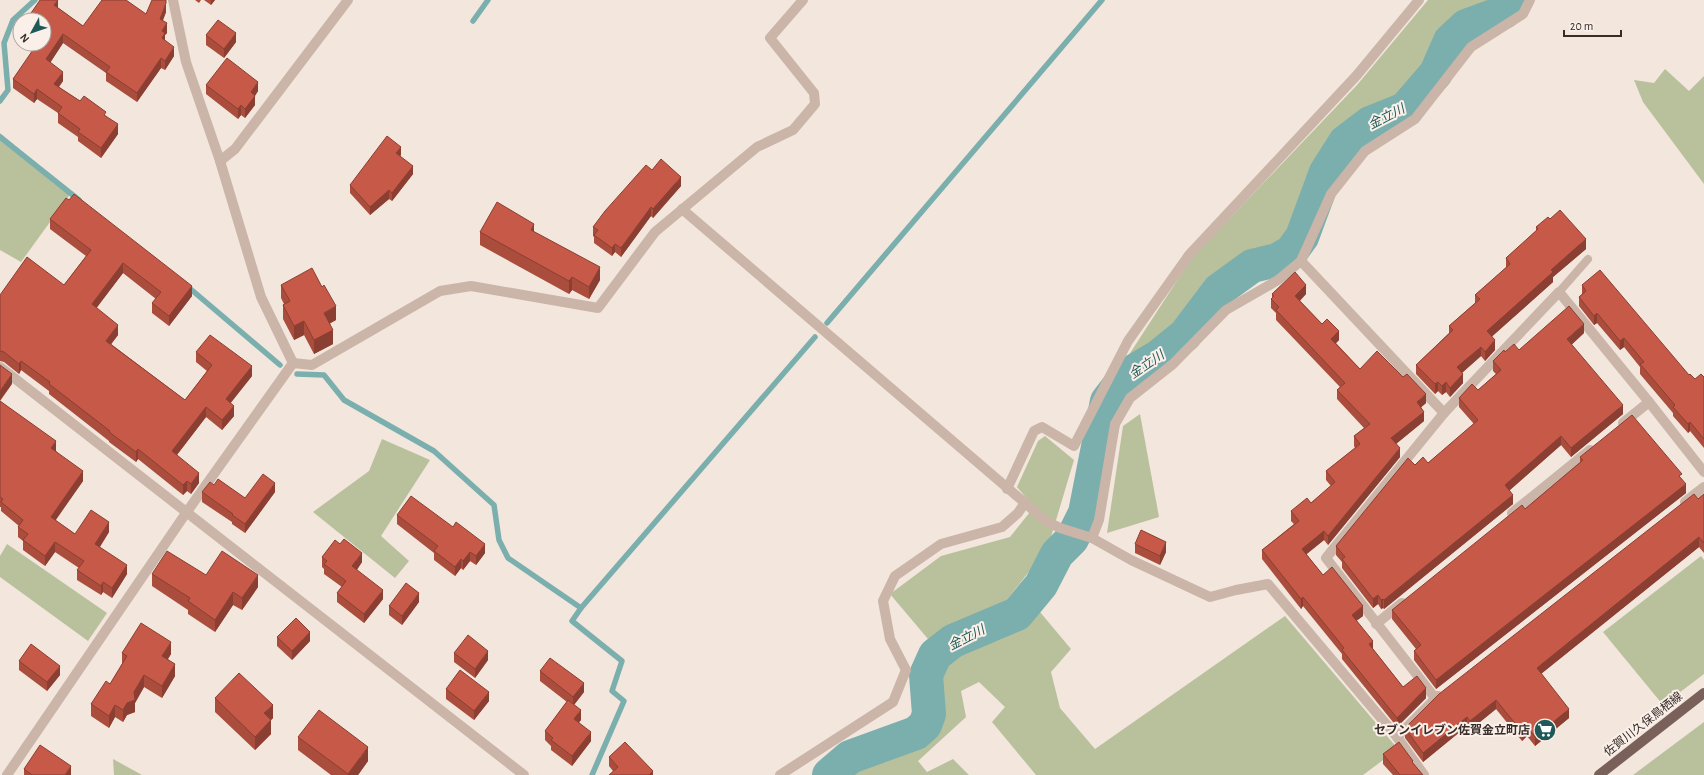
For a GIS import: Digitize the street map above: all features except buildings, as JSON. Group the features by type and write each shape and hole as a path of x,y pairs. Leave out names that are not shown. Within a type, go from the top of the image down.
{"main road":[{"name":"佐賀川久保鳥栖線","path":"1599,775 1704,693"}],"street":[{"path":"173,0 186,62 220,161 261,298 293,363"},
{"path":"220,161 235,149 348,0"},
{"path":"293,363 312,365 440,291 471,286 598,308 654,232 757,147 793,130 814,104 814,93 770,38 803,0"},
{"path":"1007,490 1034,431 1042,427 1074,446 1128,341 1189,255 1357,75 1419,0"},
{"path":"1092,538 1099,520 1115,424 1130,398 1173,364 1226,310 1278,280 1301,261 1330,194 1365,151 1415,120 1471,47 1523,14 1530,0"},
{"path":"682,209 1007,490 1046,521 1060,528 1092,538 1131,560 1210,597 1268,584 1396,737 1424,775"},
{"path":"1301,261 1444,413"},
{"path":"1435,698 1326,558 1444,413 1559,292 1650,402 1704,472"},
{"path":"7,775 186,513 293,363"},
{"path":"0,367 524,775"},
{"path":"1613,431 1650,402"},
{"path":"1504,520 1601,441"},
{"path":"1679,506 1704,487"},
{"path":"780,775 893,702 906,670 890,639 883,601 896,576 941,544 1002,527 1018,513 1024,504"},
{"path":"1376,624 1412,594"},
{"path":"1396,737 1435,698 1447,689"}],"lane":[{"path":"1559,292 1588,259"}],"green space":[{"path":"1428,0 1505,0 1504,3 1450,26 1428,71 1401,101 1368,113 1328,150 1284,245 1222,276 1166,343 1123,364 1191,259 1357,85"},
{"path":"1665,69 1689,91 1704,76 1704,184 1643,102 1634,80 1654,83"},
{"path":"0,133 71,193 21,262 0,250"},
{"path":"1140,414 1159,517 1107,533 1123,426"},
{"path":"1045,436 1074,460 1048,547 999,610 928,639 890,594 941,556 1010,537 1034,507 1017,487 1038,441"},
{"path":"382,439 430,460 381,536 409,561 395,578 313,512 369,471"},
{"path":"7,544 107,613 88,641 0,577 0,556"},
{"path":"1701,556 1704,560 1704,674 1663,705 1603,632"},
{"path":"1040,612 1071,649 1051,672 1060,708 1095,749 1285,616 1398,749 1363,775 1036,775 992,722 1005,707 979,682 961,691 966,717 918,761 927,772 953,759 969,775 845,775 859,764 908,750 933,732 942,700 940,667 959,654 1001,639"},
{"path":"1704,722 1704,775 1633,775"},
{"path":"113,759 142,775 114,775"}],"waterway":[{"path":"0,101 8,90 4,43 13,20 35,0"},
{"path":"473,21 488,0"},
{"path":"827,323 1102,0"},
{"name":"金立川","path":"829,775 850,757 916,733 925,725 929,714 926,675 935,655 953,641 1017,614 1041,585 1057,554 1072,539 1085,513 1107,401 1127,375 1159,356 1185,335 1219,290 1252,266 1277,260 1291,252 1302,237 1326,172 1345,142 1370,123 1405,109 1436,73 1450,41 1466,26 1504,12 1516,0"},
{"path":"0,137 79,200"},
{"path":"187,286 280,365"},
{"path":"581,608 815,337"},
{"path":"297,374 324,375 344,400 434,451 494,505 499,540 508,558 581,608 572,621 622,661 612,691 624,701 592,775"}],"place":[{"name":"セブンイレブン佐賀金立町店","path":"1545,730"}]}
